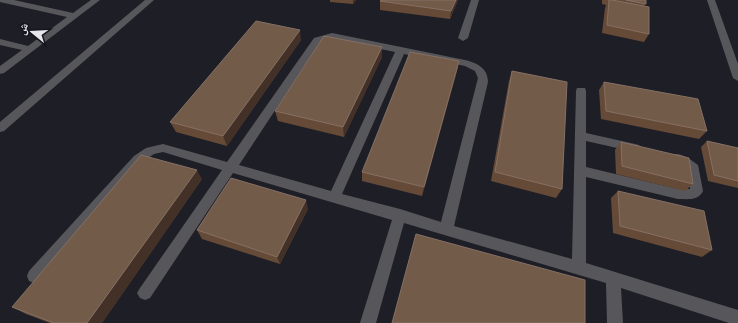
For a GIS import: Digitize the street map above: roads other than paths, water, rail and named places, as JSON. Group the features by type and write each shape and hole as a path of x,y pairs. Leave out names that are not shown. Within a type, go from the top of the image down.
{"street":[{"path":"3,0 75,16"},
{"path":"0,71 96,0"},
{"path":"0,128 150,0"},
{"path":"463,38 475,0"},
{"path":"711,0 735,62 738,78"},
{"path":"145,293 317,40 324,37 332,36 401,49 473,65 480,70 483,76 446,229"},
{"path":"0,42 30,49"},
{"path":"335,196 401,49"},
{"path":"580,268 581,91"},
{"path":"581,136 648,152"},
{"path":"34,276 145,153 154,149 163,148 335,196 580,268 738,318"},
{"path":"581,171 678,194 693,194 697,191 694,168 684,160 664,155"},
{"path":"368,323 400,216"},
{"path":"613,278 615,323"}]}
